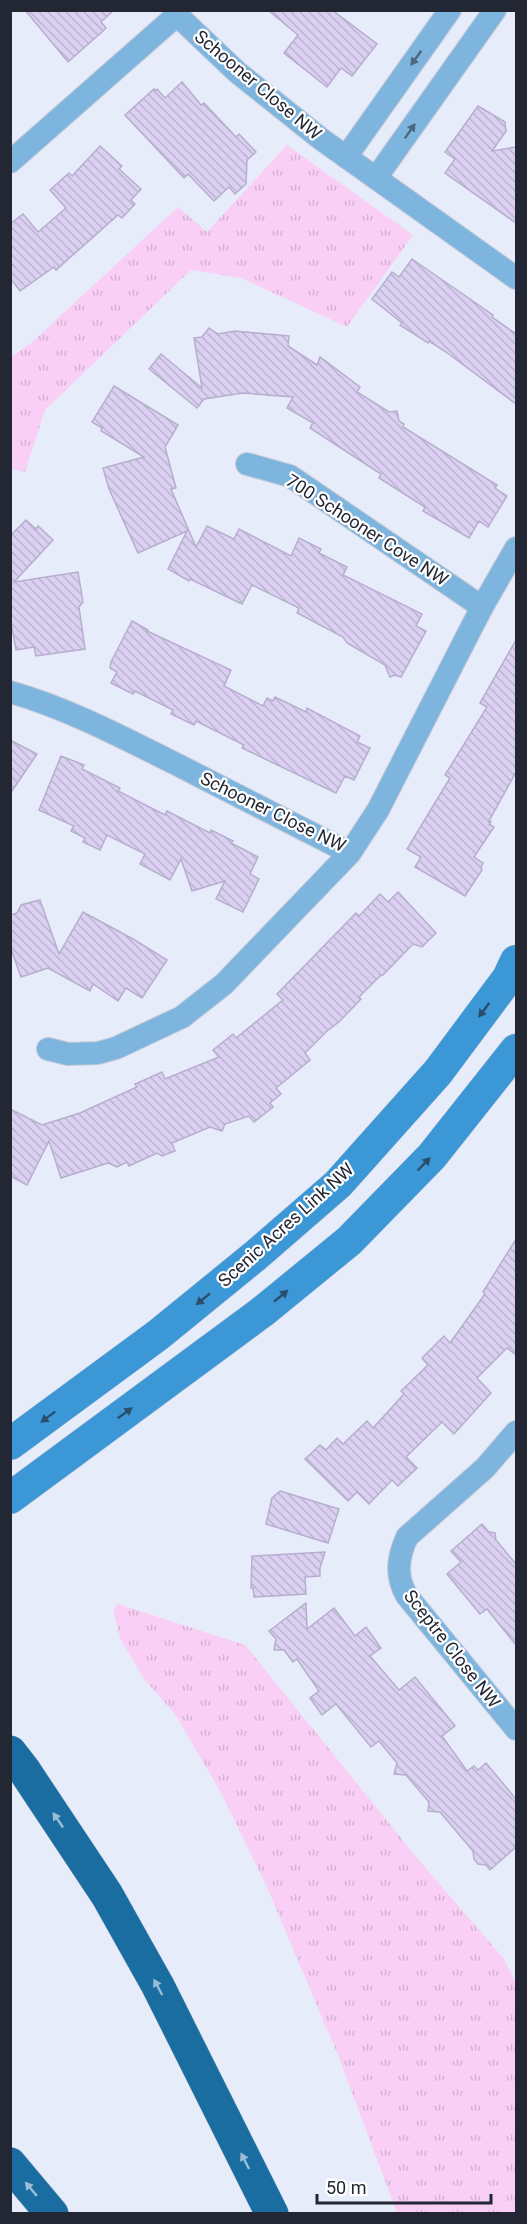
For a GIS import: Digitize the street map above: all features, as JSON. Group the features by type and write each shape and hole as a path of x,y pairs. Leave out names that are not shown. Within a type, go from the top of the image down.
{"highway":[{"path":"15,1755 108,1895 158,1986 272,2214"},
{"path":"10,2164 52,2214"}],"street":[{"path":"346,157 450,10"},
{"path":"376,178 495,10"},
{"name":"Schooner Close NW","path":"10,162 174,13 237,72 346,157 516,278"},
{"name":"700 Schooner Cove NW","path":"247,464 290,476 482,607"},
{"name":"Schooner Close NW","path":"10,692 78,717 142,747 350,853 378,810 482,607 516,548"},
{"path":"48,1048 68,1054 98,1053 116,1048 182,1017 224,984 350,853"},
{"name":"Scenic Acres Link NW","path":"10,1444 158,1335 255,1257 338,1184 438,1072 508,978 516,961"},
{"path":"10,1498 262,1312 349,1241 432,1156 516,1050"},
{"name":"Sceptre Close NW","path":"516,1432 485,1468 407,1536 399,1562 400,1578 407,1596 516,1729"}],"green space":[{"path":"287,145 413,235 347,327 241,278 191,270 45,410 25,472 11,469 11,357 31,343 178,207 207,232"},
{"path":"118,1604 245,1645 418,1859 504,1959 516,1983 516,2213 397,2213 338,2055 266,1885 220,1791 175,1714 144,1679 121,1640 113,1611"}],"building":[{"path":"25,10 114,10 101,22 106,28 68,62"},
{"path":"268,10 332,10 377,44 352,76 341,68 327,87 284,53 298,35"},
{"path":"182,82 201,105 204,103 236,137 239,134 256,152 247,160 246,184 235,194 229,187 214,201 188,174 184,178 125,115 154,89 155,91 157,89 165,98"},
{"path":"478,106 505,122 506,131 492,151 516,147 516,223 445,173 455,159 445,152"},
{"path":"100,146 122,166 119,169 141,189 131,200 135,204 122,218 118,215 56,270 54,267 20,291 10,278 10,224 23,214 38,232 66,208 50,190 69,173 72,176"},
{"path":"412,259 493,315 492,317 516,334 516,404 446,352 400,325 402,323 372,299 392,272 399,277"},
{"path":"209,328 218,334 235,331 289,336 288,346 317,365 320,357 360,387 357,392 389,412 397,411 399,421 404,424 403,427 497,485 495,488 507,496 488,527 479,521 469,538 423,511 425,507 379,478 381,474 310,428 313,423 287,408 293,397 243,393 204,399 197,408 149,369 161,354 202,388 194,338 202,337"},
{"path":"114,386 178,425 165,447 176,488 171,489 196,547 207,526 234,539 239,529 291,556 299,538 321,549 319,553 347,567 343,575 422,614 416,626 426,631 401,677 395,675 390,677 385,665 347,643 343,637 297,613 299,608 252,585 242,604 190,579 189,581 168,569 187,531 138,553 109,489 103,468 144,457 101,431 102,428 92,422"},
{"path":"26,520 36,529 38,526 53,540 14,582 78,572 83,602 79,607 85,649 36,656 34,647 16,650 10,617 10,536"},
{"path":"132,621 147,631 231,670 224,686 263,706 267,698 273,701 275,697 306,712 307,708 360,736 357,742 370,748 354,780 345,776 336,793 242,748 244,745 196,721 194,725 171,714 173,710 135,691 133,694 111,683 117,672 110,668 111,662"},
{"path":"516,640 516,772 489,821 491,822 489,824 494,827 474,857 483,863 482,870 465,896 415,867 421,857 407,849 450,778 445,775 487,707 480,703"},
{"path":"10,740 37,754 10,794"},
{"path":"61,756 84,765 82,769 120,788 118,791 165,815 167,811 210,833 211,830 258,857 250,874 259,879 243,912 216,899 225,881 192,891 181,859 170,880 140,864 145,854 107,835 100,850 83,842 85,838 71,831 74,826 39,810"},
{"path":"398,892 436,933 422,947 413,944 359,997 361,999 340,1021 305,1053 310,1060 276,1088 281,1094 270,1103 273,1107 254,1122 249,1116 225,1124 222,1131 210,1127 172,1143 175,1151 162,1156 157,1153 129,1166 127,1162 117,1167 108,1163 61,1178 49,1141 27,1185 10,1176 10,1109 42,1125 80,1113 137,1087 135,1084 162,1072 165,1079 219,1057 213,1050 233,1034 236,1038 283,1000 277,994 356,913 359,916 380,894 388,902"},
{"path":"40,900 59,954 83,912 167,960 142,998 126,988 118,1001 93,984 90,991 48,968 21,977 10,946 10,915 17,913 21,905"},
{"path":"516,1239 516,1355 507,1348 477,1378 491,1393 454,1434 442,1422 406,1457 417,1468 398,1486 392,1480 369,1504 357,1492 348,1501 305,1459 320,1445 326,1450 337,1438 343,1444 367,1421 373,1428 404,1394 401,1391 428,1365 422,1358 444,1336 450,1343 485,1294 483,1292"},
{"path":"280,1491 339,1509 328,1543 266,1524 272,1498"},
{"path":"482,1524 489,1532 495,1533 496,1540 516,1564 516,1645 487,1609 480,1614 447,1574 461,1562 451,1551"},
{"path":"325,1552 320,1576 305,1577 306,1594 254,1597 253,1588 251,1588 252,1556"},
{"path":"306,1603 307,1629 334,1608 355,1636 366,1627 381,1648 370,1656 399,1690 415,1677 455,1726 442,1736 467,1771 474,1766 478,1770 486,1763 516,1799 516,1847 490,1870 486,1865 478,1864 474,1859 473,1851 440,1812 428,1811 429,1802 406,1775 394,1774 397,1763 379,1741 371,1747 336,1704 322,1715 310,1698 319,1691 297,1659 293,1662 284,1650 274,1650 276,1639 269,1631"}]}
